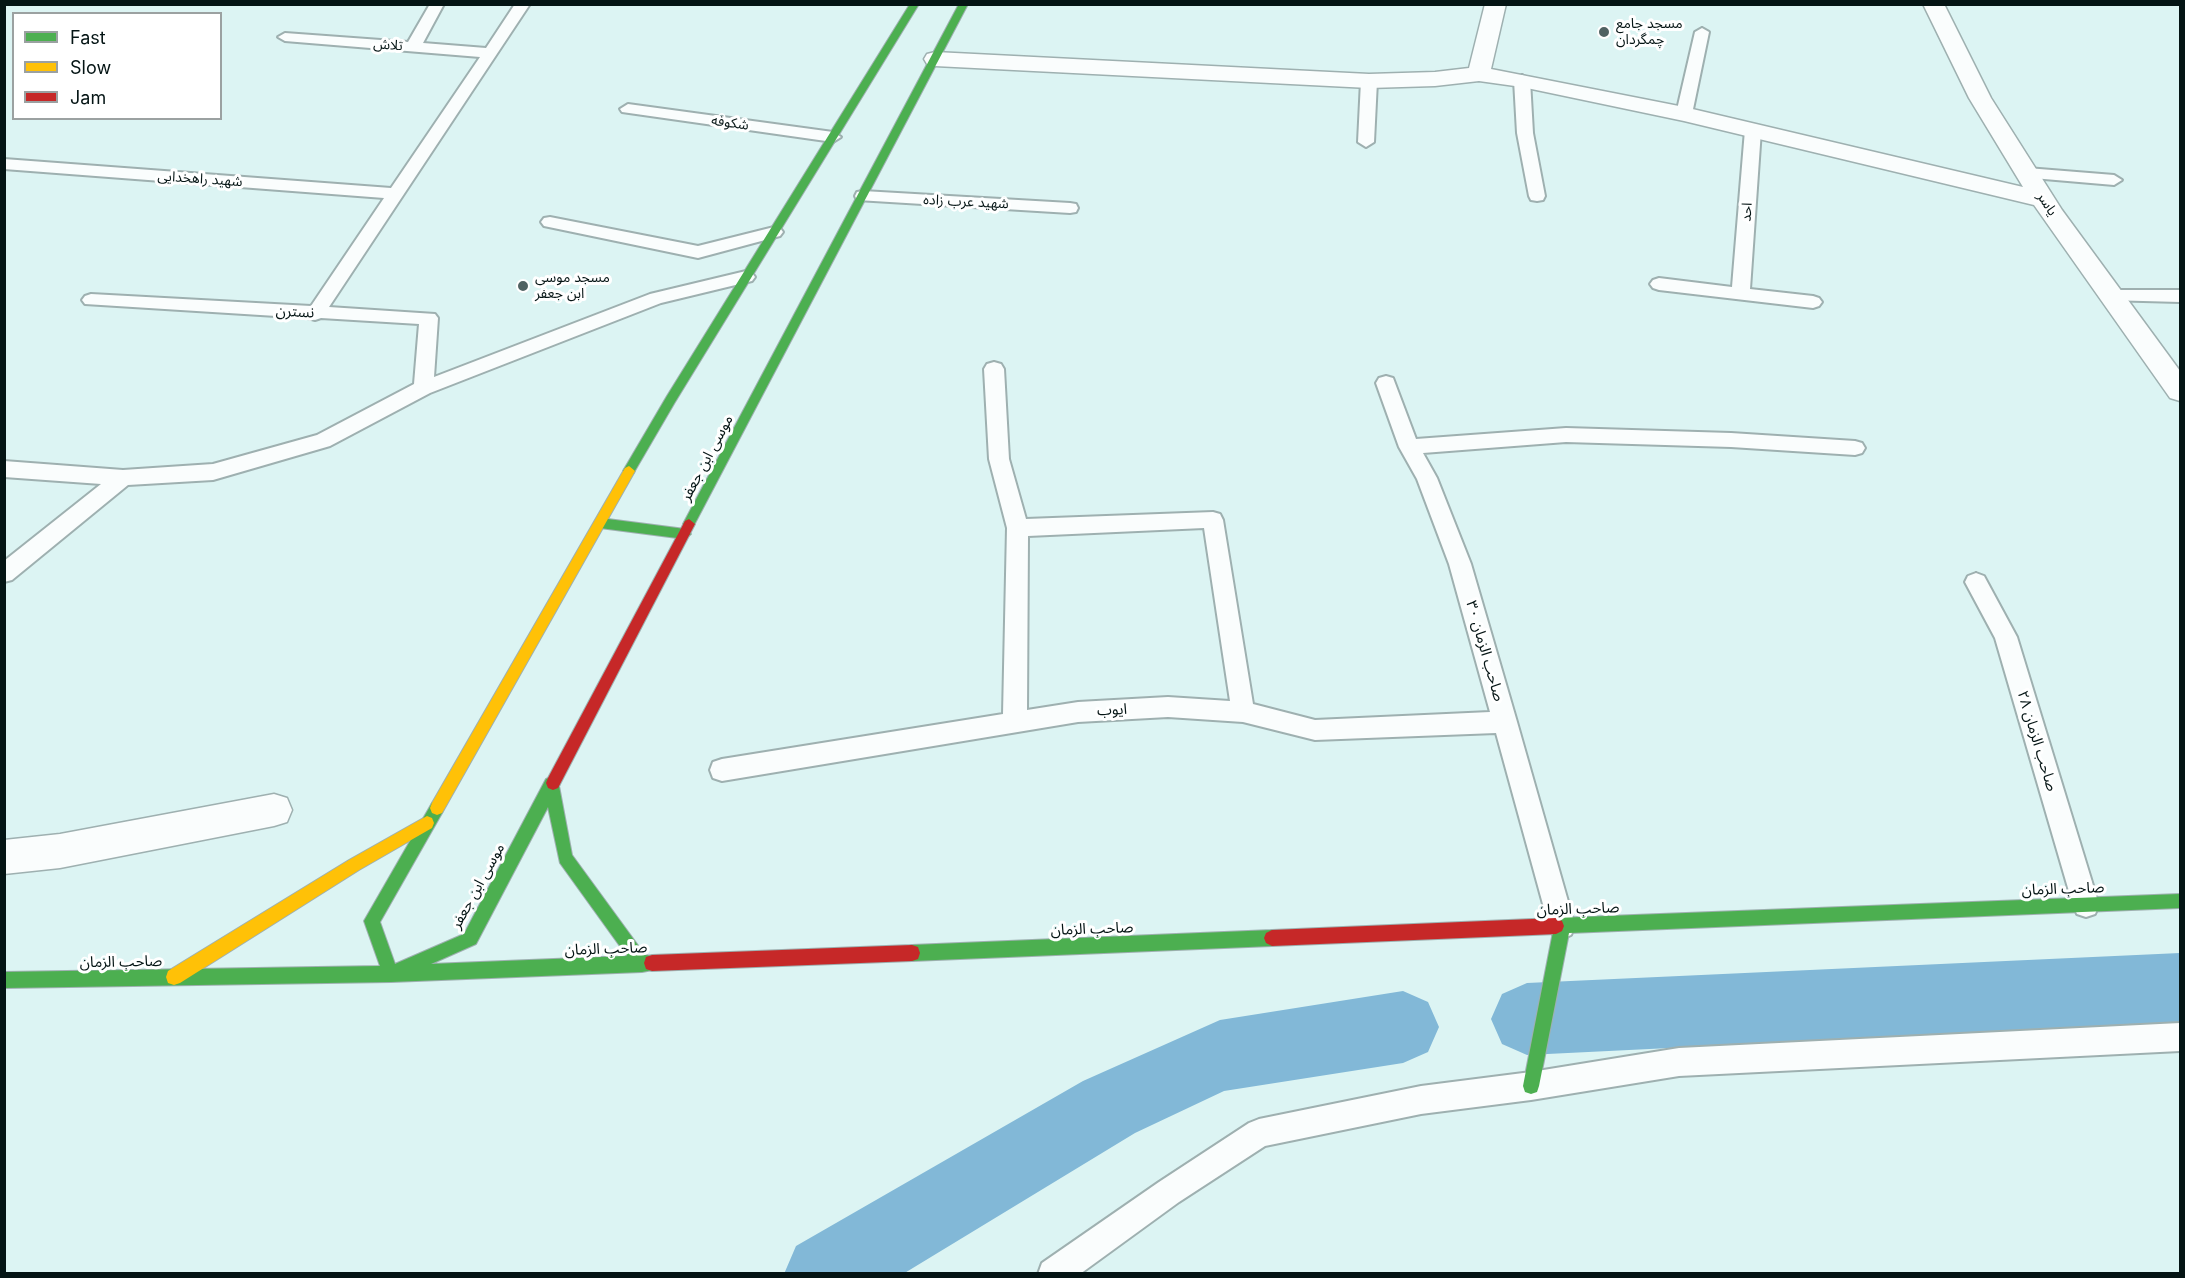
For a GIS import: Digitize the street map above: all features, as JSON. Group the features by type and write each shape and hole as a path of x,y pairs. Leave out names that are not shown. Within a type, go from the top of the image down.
{"street":[{"path":"391,974 372,921 670,399 915,4"},
{"name":"موسی ابن جعفر","path":"391,974 470,939 964,4"},
{"path":"1479,74 1496,4"},
{"name":"یاسر","path":"1933,4 1980,98 2044,200 2181,391"},
{"path":"935,59 1369,81 1435,79 1479,74 1522,80 1684,114 2044,200"},
{"path":"600,523 685,534"},
{"path":"551,784 565,858 642,964"},
{"path":"4,857 60,851 274,810"},
{"path":"173,977 354,865 429,822"},
{"name":"صاحب الزمان","path":"4,980 391,974 2181,901"},
{"path":"1531,1086 1562,926"}],"lane":[{"path":"413,47 437,4"},
{"path":"315,314 523,4"},
{"path":"1684,114 1702,32"},
{"name":"تلاش","path":"285,37 490,53"},
{"path":"1522,80 1525,133 1538,196"},
{"path":"1366,142 1369,81"},
{"name":"شکوفه","path":"628,109 833,137"},
{"name":"احد","path":"1741,294 1753,130"},
{"name":"شهید راهخدایی","path":"4,164 395,194"},
{"path":"2027,173 2114,180"},
{"name":"شهید عرب زاده","path":"863,196 1070,208"},
{"path":"550,222 698,252 774,232"},
{"path":"4,468 123,478 213,472 323,441 423,388 656,298 746,277"},
{"path":"1659,284 1813,302"},
{"path":"2112,296 2181,296"},
{"name":"نسترن","path":"91,300 315,314 429,318 423,388"},
{"path":"994,369 999,459 1018,528 1015,722"},
{"name":"صاحب الزمان ۳۰","path":"1386,383 1409,447 1427,478 1460,564 1562,926"},
{"path":"1409,447 1566,435 1731,440 1855,448"},
{"path":"4,574 123,478"},
{"path":"1018,528 1214,520 1243,712"},
{"name":"صاحب الزمان ۲۸","path":"1976,582 2006,637 2086,905"},
{"name":"ایوب","path":"722,770 1078,712 1168,707 1243,712 1315,730 1505,722"},
{"path":"1053,1274 1169,1192 1259,1133 1421,1100 1531,1086 1679,1062 2181,1037"}],"waterway":[{"path":"1527,1019 2180,988"},
{"path":"824,1274 1109,1107 1220,1056 1403,1027"}],"traffic: fast":[{"path":"629,471 915,4"},
{"path":"689,524 964,4"},
{"path":"600,523 685,534"},
{"path":"437,808 372,921 391,974 470,939 553,783"},
{"path":"551,784 565,858 642,964"},
{"path":"1556,926 2180,901"},
{"path":"1531,1086 1562,926"},
{"path":"912,953 1272,938"},
{"path":"4,980 391,974 652,963"}],"traffic: slow":[{"path":"437,808 629,471"},
{"path":"174,977 354,865 427,823"}],"traffic: jam":[{"path":"553,783 689,524"},
{"path":"1272,938 1556,926"},
{"path":"652,963 912,953"}],"place":[{"name":"مسجد جامع چمگردان","path":"1604,32"},
{"name":"مسجد موسی ابن جعفر","path":"523,286"}]}
